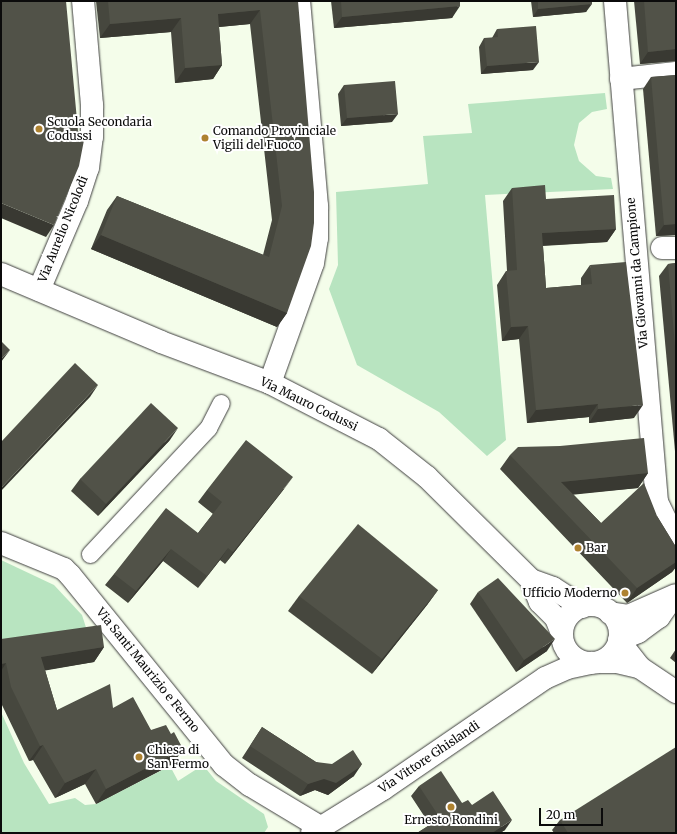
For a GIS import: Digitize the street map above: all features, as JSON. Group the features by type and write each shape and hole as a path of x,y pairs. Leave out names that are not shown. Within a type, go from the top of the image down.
{"street":[{"name":"Via Aurelio Nicolodi","path":"39,290 77,201 88,168 92,137 92,105 83,1"},
{"path":"270,383 313,263 317,238 318,206 299,1"},
{"name":"Via Giovanni da Campione","path":"615,1 657,502 676,541"},
{"path":"621,78 676,73"},
{"name":"Via Mauro Codussi","path":"1,274 161,342 270,383 379,439 427,477 531,580 540,602 556,618 563,637"},
{"path":"90,554 208,428 221,403"},
{"name":"Via Santi Maurizio e Fermo","path":"1,543 64,569 224,765 250,785 321,831"},
{"name":"Via Mauro Codussi","path":"531,580 553,588 582,607"},
{"path":"639,667 617,662 596,662 576,659 570,654 563,637 570,615 582,607 596,606 610,613 628,616 674,596"},
{"path":"619,641 638,632 659,617 674,596"},
{"path":"596,662 612,654 619,641 618,625 610,613"},
{"name":"Via Vittore Ghislandi","path":"545,678 560,656 563,637"},
{"path":"619,641 639,667 676,692"},
{"name":"Via Vittore Ghislandi","path":"321,831 545,678 567,668 596,662"}],"green space":[{"path":"605,93 607,109 592,112 579,123 574,145 579,161 596,176 611,178 613,189 485,195 506,440 487,456 439,412 357,365 329,289 338,265 336,192 428,184 423,136 472,133 468,104"},
{"path":"1,560 54,585 82,615 90,640 1,653"},
{"path":"1,712 24,763 49,804 75,798 85,805 96,804 170,766 178,781 203,765 216,781 264,814 268,827 264,833 1,833"}],"building":[{"name":"Scuola Secondaria Codussi","path":"1,1 66,1 78,131 85,135 79,166 54,225 1,203"},
{"path":"108,1 298,1 314,192 314,223 311,246 287,313 101,235 117,196 269,257 282,206 260,10 218,14 222,65 185,68 181,18 110,24"},
{"path":"341,1 460,1 460,6 342,17"},
{"path":"538,1 592,1 592,4 538,9"},
{"path":"644,1 676,1 676,49 648,52"},
{"path":"536,26 539,62 487,66 484,38 498,37 497,29"},
{"path":"676,75 676,224 664,225 651,77"},
{"path":"395,81 398,114 347,118 344,85"},
{"path":"545,185 546,199 614,195 616,229 542,233 546,288 592,284 590,265 626,262 643,405 598,409 598,404 536,410 528,326 511,327 506,271 517,270 512,188"},
{"path":"676,263 676,358 668,264"},
{"path":"1,341 10,350 1,359"},
{"path":"75,363 98,385 1,488 1,442"},
{"path":"151,403 178,428 106,504 80,479"},
{"path":"644,438 648,473 561,482 601,523 644,483 657,516 676,547 676,562 637,588 510,455 518,447 560,446"},
{"path":"246,440 293,477 233,552 228,548 207,576 171,549 136,591 114,574 166,508 198,533 222,502 207,490"},
{"path":"358,524 438,590 382,659 299,596"},
{"path":"498,578 555,639 524,660 478,592"},
{"path":"101,625 104,647 41,657 57,710 110,684 113,708 133,697 151,730 166,725 171,734 174,732 183,749 106,789 96,769 65,783 43,745 40,746 11,687 6,663 1,664 1,639"},
{"path":"262,727 316,762 332,764 353,750 362,764 360,767 336,783 324,779 308,784 250,746"},
{"path":"676,747 676,833 568,833 560,820"},
{"path":"441,771 462,803 468,800 472,805 493,791 512,820 492,833 417,833 440,818 419,786"}],"place":[{"name":"Scuola Secondaria Codussi","path":"39,129"},
{"name":"Comando Provinciale Vigili del Fuoco","path":"205,138"},
{"name":"Bar","path":"578,548"},
{"name":"Ufficio Moderno","path":"625,593"},
{"name":"Chiesa di San Fermo","path":"139,757"},
{"name":"Ernesto Rondini","path":"451,807"}]}
